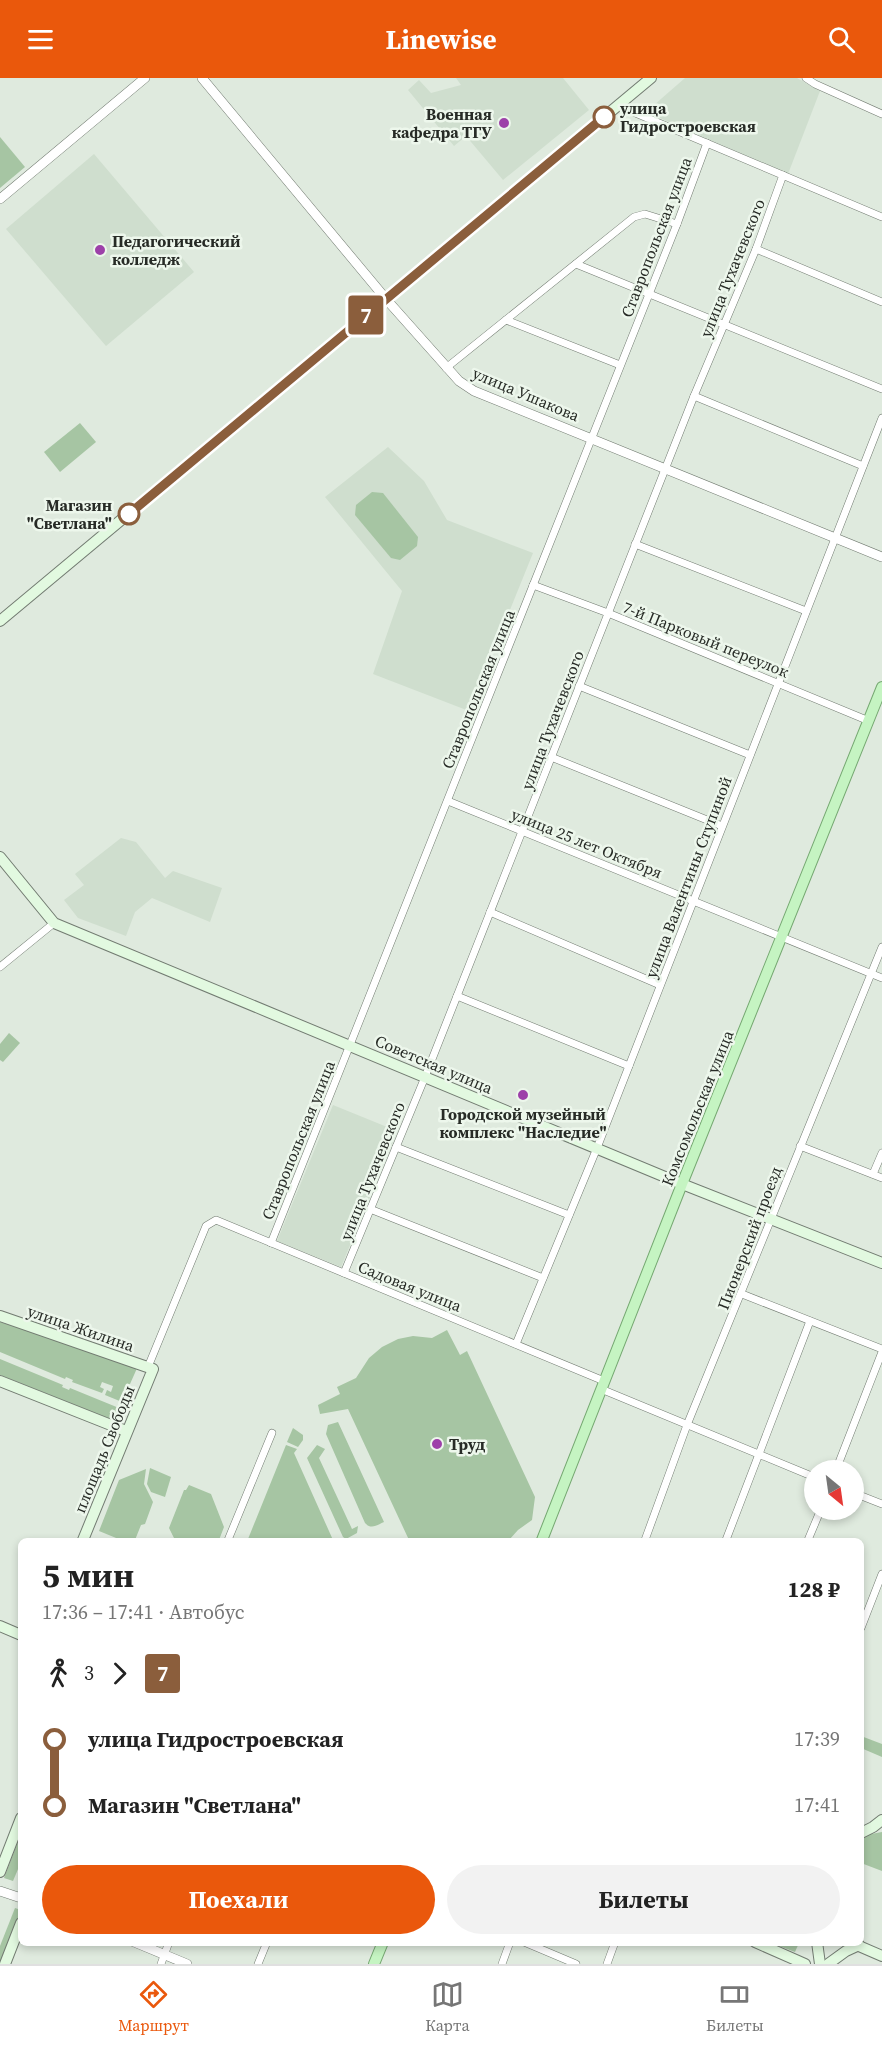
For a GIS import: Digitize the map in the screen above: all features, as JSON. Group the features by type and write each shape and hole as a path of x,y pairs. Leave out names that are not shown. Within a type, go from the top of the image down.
{"main road":[{"path":"0,621 651,78"},
{"name":"Комсомольская улица","path":"543,1538 780,938 882,687"},
{"name":"Советская улица","path":"0,857 54,923 682,1184 882,1263"},
{"name":"улица Жилина","path":"0,1316 150,1368"},
{"name":"площадь Свободы","path":"84,1538 150,1368"},
{"path":"0,1381 126,1431"},
{"path":"0,1626 18,1634"},
{"path":"877,1828 882,1820"},
{"path":"0,1872 18,1826"},
{"path":"5,1964 18,1931"},
{"path":"374,1964 381,1946"},
{"path":"764,1946 805,1964"},
{"path":"818,1946 820,1964"},
{"path":"828,1964 852,1946"},
{"path":"859,1946 882,1957"},
{"path":"871,1964 882,1957"}],"street":[{"path":"0,199 145,78"},
{"name":"улица Ушакова","path":"202,78 386,299 459,381 474,391 882,557"},
{"path":"806,78 882,114"},
{"path":"620,104 633,112 882,217"},
{"name":"Ставропольская улица","path":"271,1243 677,224 707,143"},
{"name":"улица Тухачевского","path":"344,1274 425,1077 694,396 756,249 783,175"},
{"path":"446,368 634,217 645,214 677,224"},
{"path":"756,249 882,302"},
{"path":"576,264 882,389"},
{"path":"506,320 620,365"},
{"path":"694,396 863,466"},
{"name":"улица Валентины Ступиной","path":"516,1344 597,1148 882,418"},
{"path":"635,544 806,611"},
{"name":"7-й Парковый переулок","path":"533,585 608,613 868,721"},
{"path":"579,686 750,755"},
{"path":"551,757 722,826"},
{"name":"улица 25 лет Октября","path":"448,801 882,978"},
{"path":"490,912 660,985"},
{"path":"0,967 54,923"},
{"name":"Пионерский проезд","path":"646,1538 687,1425 882,946"},
{"path":"457,996 629,1065"},
{"path":"800,1146 882,1178"},
{"path":"396,1147 569,1215"},
{"path":"873,1174 882,1153"},
{"path":"370,1209 543,1278"},
{"name":"Садовая улица","path":"150,1368 206,1226 216,1220 516,1344 687,1425 804,1473"},
{"path":"742,1293 882,1351 840,1460"},
{"path":"727,1538 810,1321"},
{"path":"229,1538 272,1433"},
{"path":"864,1496 882,1504"},
{"path":"809,1538 816,1520"},
{"path":"864,1620 882,1574"},
{"path":"0,1891 18,1897"},
{"path":"140,1946 163,1960 187,1964"},
{"path":"163,1960 168,1946"},
{"path":"258,1964 265,1946"},
{"path":"502,1964 509,1946"},
{"path":"533,1946 576,1964"},
{"path":"607,1964 614,1946"}],"shaded area":[{"name":"Военная кафедра ТГУ","path":"456,78 563,78 589,110 503,180 466,136 454,146 408,90 419,80 431,93 461,85"},
{"path":"685,78 797,78 820,91 788,174 646,112"},
{"name":"Педагогический колледж","path":"94,154 194,272 106,346 6,229"},
{"path":"388,447 424,481 447,520 533,553 469,711 373,674 402,591 325,497"},
{"path":"121,838 136,842 165,878 173,871 222,888 210,922 152,898 135,912 126,936 78,918 64,900 84,885 75,874"},
{"path":"333,1105 397,1131 341,1267 277,1241"}],"green space":[{"path":"0,137 25,167 0,188"},
{"path":"80,423 96,442 60,472 44,452"},
{"path":"372,492 383,493 418,537 417,546 400,560 391,558 355,515 356,505"},
{"path":"9,1033 20,1043 3,1062 0,1060 0,1044"},
{"path":"0,1322 138,1366 122,1402 105,1395 107,1390 111,1392 113,1386 102,1382 100,1387 104,1389 102,1393 0,1352"},
{"name":"Труд","path":"447,1330 460,1355 467,1351 535,1497 532,1520 511,1538 408,1538 348,1409 320,1414 318,1405 340,1394 337,1387 356,1378 369,1358 382,1347 398,1339 413,1336 432,1338"},
{"path":"0,1359 63,1385 62,1387 69,1390 70,1388 119,1408 115,1421 0,1375"},
{"path":"338,1422 384,1522 372,1527 365,1523 326,1434 328,1425"},
{"path":"293,1428 303,1435 303,1440 298,1447 287,1442"},
{"path":"286,1445 297,1449 294,1453 332,1538 248,1538"},
{"path":"317,1445 325,1449 319,1458 352,1529 358,1526 357,1533 348,1538 343,1537 307,1458"},
{"path":"150,1468 171,1477 165,1497 151,1492 147,1484"},
{"path":"146,1469 144,1484 153,1502 145,1524 141,1525 136,1538 116,1538 99,1531 119,1480"},
{"path":"189,1485 211,1494 224,1527 220,1538 174,1538 169,1528 184,1490"},
{"path":"864,1737 882,1744 882,1757 864,1749"},
{"path":"882,1832 882,1871 864,1864 864,1837"},
{"path":"18,1842 18,1869 13,1881 4,1878"},
{"path":"15,1908 18,1909 18,1918 0,1964 0,1946"},
{"path":"779,1946 798,1946 795,1952"}],"bus line":[{"name":"7","path":"129,514 604,117"}],"place":[{"name":"улица Гидростроевская","path":"604,117"},
{"name":"Военная кафедра ТГУ","path":"504,123"},
{"name":"Педагогический колледж","path":"100,250"},
{"name":"Магазин \"Светлана\"","path":"129,514"},
{"name":"Городской музейный комплекс \"Наследие\"","path":"523,1095"},
{"name":"Труд","path":"437,1444"}]}
